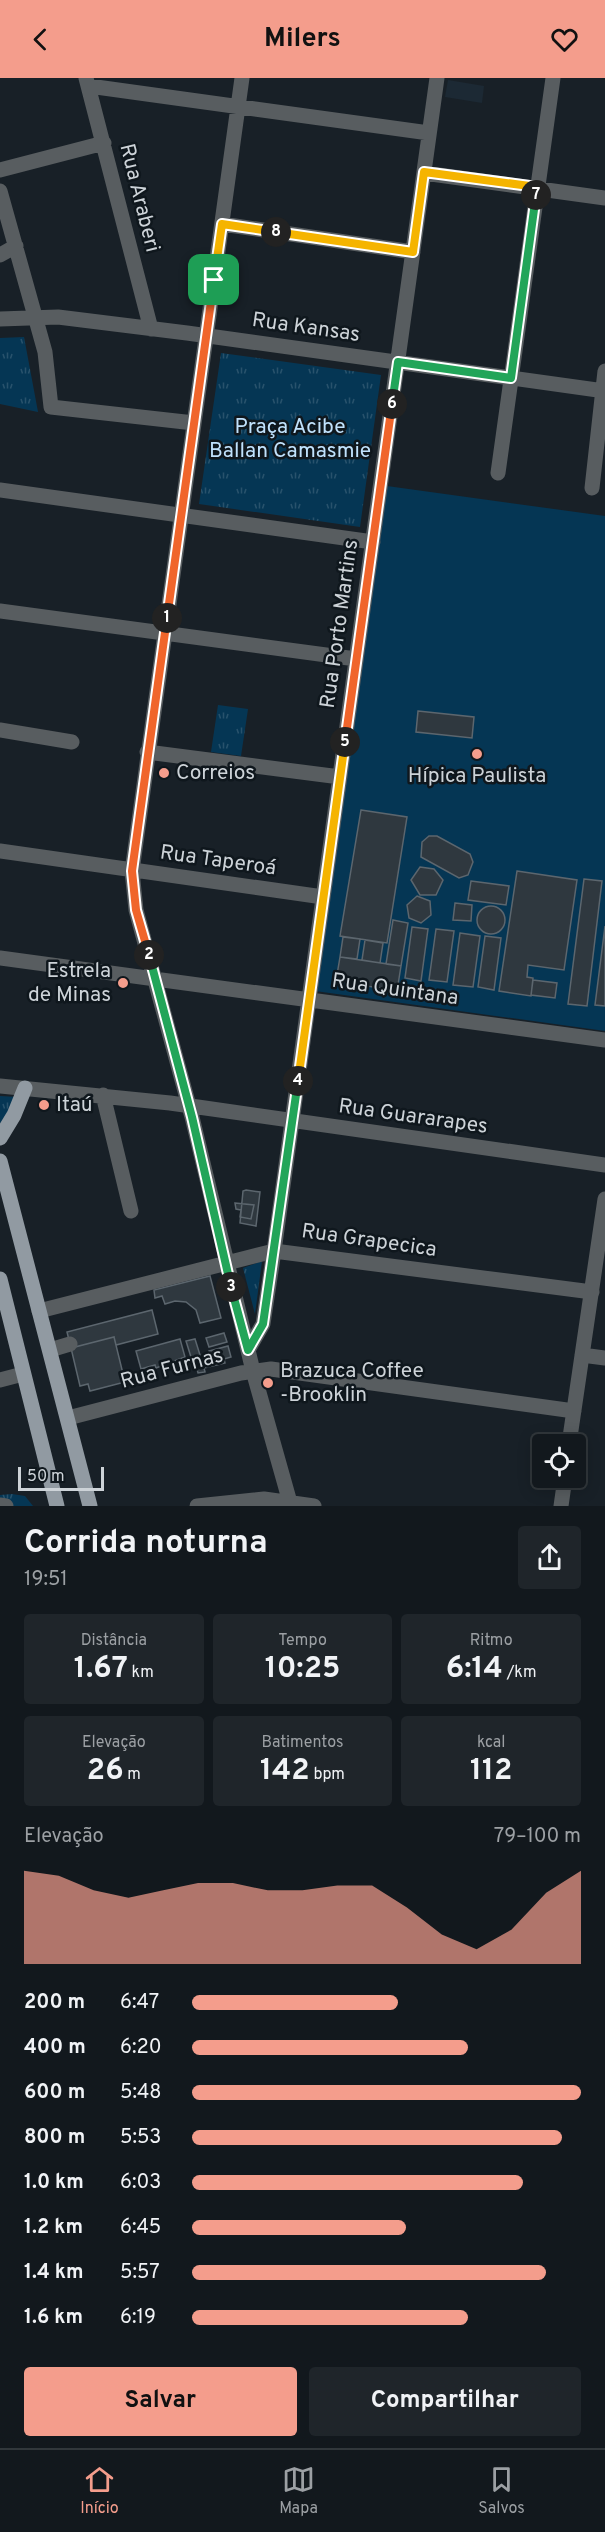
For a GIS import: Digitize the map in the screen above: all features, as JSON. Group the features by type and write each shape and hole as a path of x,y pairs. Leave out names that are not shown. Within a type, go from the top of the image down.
{"main road":[{"path":"0,1138 14,1115 25,1088"},
{"path":"0,1161 90,1506"},
{"path":"0,1279 57,1506"}],"street":[{"path":"242,78 132,871 136,910 156,979 253,1371 291,1504"},
{"name":"Rua Porto Martins","path":"248,1350 263,1324 274,1251 437,78"},
{"path":"498,473 552,78"},
{"path":"87,82 429,133"},
{"name":"Rua Araberi","path":"87,82 151,329"},
{"path":"0,170 104,143"},
{"path":"424,172 605,198"},
{"path":"0,192 37,317 45,352 51,406 194,423"},
{"path":"222,224 413,252"},
{"path":"0,255 16,246"},
{"name":"Rua Kansas","path":"0,319 37,317 151,329 604,391"},
{"path":"592,488 605,371"},
{"path":"0,490 373,542"},
{"path":"0,611 356,659"},
{"path":"0,730 72,742"},
{"path":"147,752 340,777"},
{"name":"Rua Taperoá","path":"0,851 323,897"},
{"name":"Rua Quintana","path":"0,958 605,1040"},
{"name":"Rua Guararapes","path":"0,1086 103,1095 605,1165"},
{"path":"103,1095 131,1211"},
{"path":"571,1434 605,1199"},
{"name":"Rua Grapecica","path":"39,1311 225,1261 274,1251 592,1292"},
{"path":"50,1350 70,1344"},
{"path":"582,1354 605,1358"},
{"name":"Rua Furnas","path":"68,1418 253,1371 271,1369 574,1411"},
{"path":"0,1380 23,1374"},
{"path":"561,1506 564,1488"},
{"path":"197,1506 264,1499 314,1506"},
{"path":"0,1505 6,1506"}],"shaded area":[{"path":"448,80 484,86 482,103 445,97"}],"green space":[{"path":"24,337 38,412 0,404 0,338"},
{"name":"Praça Acibe Ballan Camasmie","path":"221,353 381,375 360,527 199,504"},
{"name":"Hípica Paulista","path":"387,486 605,516 605,1031 315,991"},
{"path":"218,705 248,709 241,756 211,752"},
{"path":"0,1096 18,1097 0,1124"},
{"path":"262,1261 255,1314 243,1268"},
{"path":"0,1495 25,1496 33,1506 0,1506"}],"building":[{"path":"418,711 474,717 472,738 416,732"},
{"path":"361,810 407,817 387,943 340,936"},
{"path":"429,836 437,836 470,854 473,862 468,875 459,878 421,857 422,842"},
{"path":"420,867 434,869 443,880 436,895 420,895 411,880"},
{"path":"517,871 577,880 564,970 528,965 527,977 533,978 531,996 499,991"},
{"path":"584,879 602,881 587,1006 568,1004"},
{"path":"471,881 509,886 506,905 468,900"},
{"path":"417,896 430,901 431,915 421,923 409,918 407,905"},
{"path":"455,903 472,905 471,921 453,920"},
{"path":"491,906 501,910 505,920 501,930 491,934 481,930 477,920 481,910"},
{"path":"393,920 408,923 401,966 386,964"},
{"path":"605,926 605,1006 595,1005"},
{"path":"412,927 428,929 421,981 405,978"},
{"path":"436,929 454,931 447,982 429,980"},
{"path":"460,933 480,936 473,987 453,985"},
{"path":"485,936 501,938 494,990 478,987"},
{"path":"343,937 360,939 357,959 340,957"},
{"path":"365,940 383,943 380,963 362,960"},
{"path":"340,957 401,966 397,991 336,981"},
{"path":"533,980 557,983 555,998 531,995"},
{"path":"243,1191 260,1192 256,1226 240,1223"},
{"path":"235,1203 254,1205 251,1219 240,1217 241,1210 236,1209"},
{"path":"210,1276 221,1318 200,1323 196,1310 186,1302 175,1301 165,1304 162,1296 155,1298 154,1290"},
{"path":"152,1310 158,1334 116,1345 114,1337 71,1348 67,1332"},
{"path":"224,1333 227,1342 209,1347 206,1338"},
{"path":"114,1337 125,1382 90,1391 88,1384 80,1386 71,1348"},
{"path":"180,1339 185,1357 156,1368 155,1365 141,1369 136,1351"},
{"path":"195,1339 200,1355 191,1357 186,1341"},
{"path":"228,1346 231,1357 224,1359 225,1363 204,1368 205,1372 198,1373 195,1361 211,1357 209,1351"}],"place":[{"name":"Hípica Paulista","path":"477,754"},
{"name":"Correios","path":"164,773"},
{"name":"Estrela de Minas","path":"123,983"},
{"name":"Itaú","path":"44,1105"},
{"name":"Brazuca Coffee -Brooklin","path":"268,1383"}],"route":[{"path":"424,172 537,187 511,378 398,362 263,1324 248,1350 192,1117 136,910 132,871 214,280 222,224 413,252 424,172"}]}
